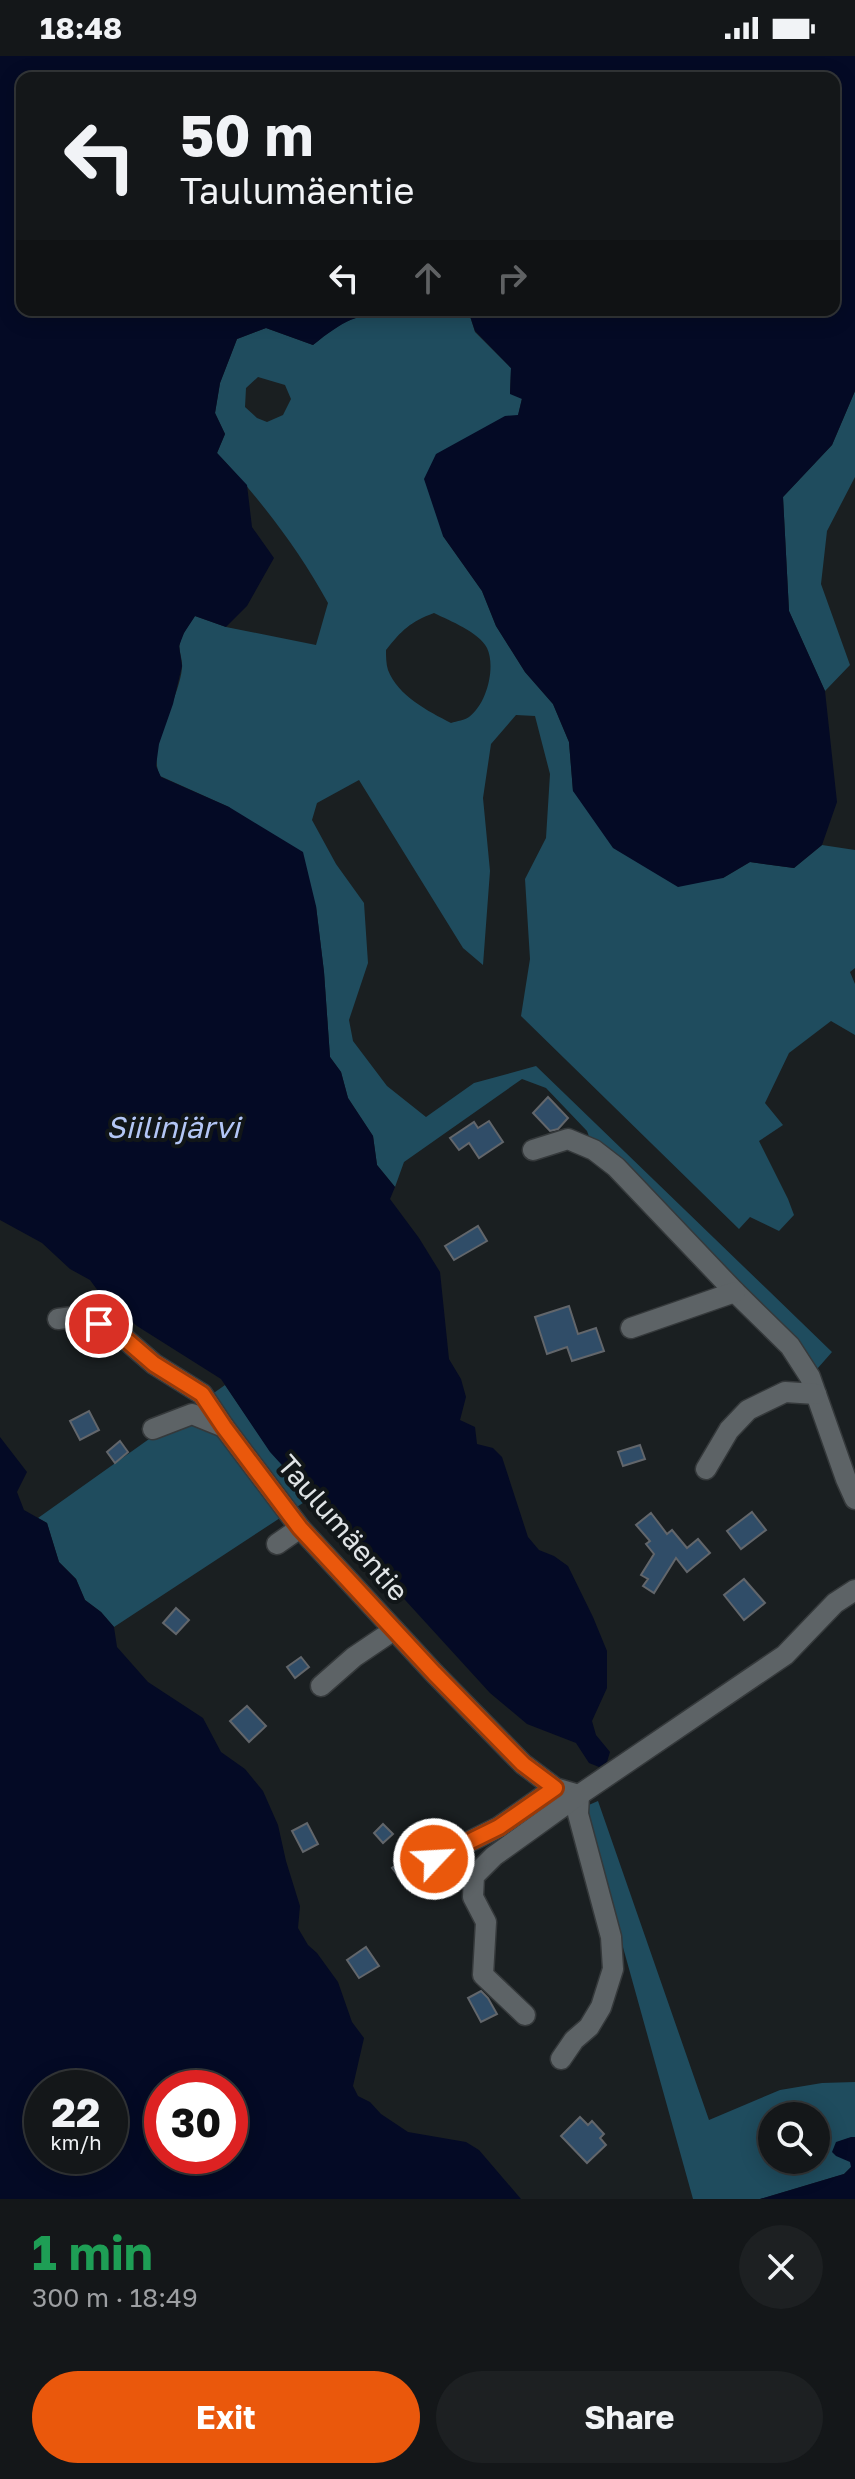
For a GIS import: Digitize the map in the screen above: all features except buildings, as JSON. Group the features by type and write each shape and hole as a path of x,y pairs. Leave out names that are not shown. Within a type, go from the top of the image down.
{"street":[{"path":"533,1150 568,1139 594,1150 616,1167 790,1346 810,1377 847,1485 855,1499"},
{"path":"631,1328 735,1292"},
{"name":"Taulumäentie","path":"58,1319 80,1316 117,1332 154,1364 202,1394 300,1528 394,1630 523,1764 555,1788 579,1795"},
{"path":"706,1469 729,1430 748,1410 785,1392 816,1394"},
{"path":"153,1429 192,1414 224,1427"},
{"path":"277,1544 300,1528"},
{"path":"525,2015 483,1975 486,1922 473,1897 474,1876 494,1856 579,1795 785,1655 835,1603 855,1590"},
{"path":"321,1686 354,1657 394,1630"},
{"path":"434,1859 499,1827 555,1788"},
{"path":"561,2059 574,2040 589,2027 601,2007 613,1969 611,1937 578,1814 579,1795"}],"shaded area":[{"path":"470,316 475,332 511,368 510,393 522,398 518,416 443,536 482,591 496,626 525,672 553,704 569,742 573,791 723,878 750,862 794,868 822,845 855,850 855,968 850,972 855,984 855,1035 831,1021 789,1053 765,1103 783,1125 759,1141 794,1215 779,1231 750,1217 739,1229 521,1016 530,959 525,879 546,838 550,774 535,716 516,715 491,744 483,798 490,871 483,965 463,948 359,780 317,803 312,820 336,864 364,903 368,963 349,1020 353,1041 387,1086 426,1117 474,1083 536,1066 832,1352 810,1377 594,1150 587,1131 546,1088 522,1079 404,1162 395,1187 377,1165 373,1136 348,1098 341,1072 330,1057 316,906 229,807 160,776 157,751 180,681 180,643 195,616 226,627 316,645 328,603 277,524 217,453 225,434 215,413 220,383 237,339 266,328 313,345 337,327 358,317","holes":["258,377 285,385 291,399 283,415 267,422 245,407 246,388","434,613 464,628 487,648 490,675 485,694 475,711 469,717 451,723 424,708 399,688 388,670 386,650 412,623"]},
{"path":"855,391 855,477 827,531 821,584 850,665 825,691 789,611 783,497 832,445"},
{"path":"225,1385 270,1451 312,1497 114,1627 85,1600 76,1579 59,1562 47,1523 38,1518"},
{"path":"598,1801 709,2120 780,2090 822,2083 855,2082 855,2137 851,2137 851,2167 844,2174 760,2199 693,2199 584,1807"}],"water":[{"name":"Siilinjärvi","path":"0,56 855,56 855,391 832,445 783,497 789,611 825,691 837,802 822,845 794,868 750,862 723,878 678,887 613,848 573,791 569,742 553,704 525,672 496,626 482,591 443,536 424,479 436,454 505,416 518,415 522,399 510,394 511,368 475,331 470,316 840,316 840,72 16,72 16,316 364,316 337,327 313,345 266,328 237,339 220,383 215,413 225,434 217,453 247,485 252,527 274,558 247,606 226,627 195,616 184,633 179,646 182,666 159,744 156,766 161,777 229,807 303,852 316,906 330,1057 341,1072 348,1098 373,1136 377,1165 395,1187 390,1199 440,1272 449,1359 461,1379 466,1397 460,1420 475,1427 477,1444 493,1448 502,1457 528,1537 539,1550 568,1566 607,1651 607,1688 592,1721 596,1735 610,1752 607,1762 599,1767 589,1763 576,1743 527,1724 490,1693 270,1452 221,1379 137,1326 104,1299 90,1280 70,1269 42,1243 0,1220"},
{"path":"0,1437 27,1472 17,1492 24,1510 47,1523 59,1562 76,1579 85,1600 114,1627 117,1647 148,1682 203,1718 221,1752 245,1769 263,1791 278,1825 300,1906 298,1928 338,1982 352,2022 364,2038 353,2086 358,2096 408,2132 466,2142 479,2150 521,2199 0,2199"},
{"path":"855,2137 855,2199 760,2199 844,2174 851,2167 850,2162 832,2152 836,2142"}],"route":[{"path":"99,1324 117,1332 154,1364 202,1394 300,1528 523,1764 555,1788 499,1827 434,1859"}]}
